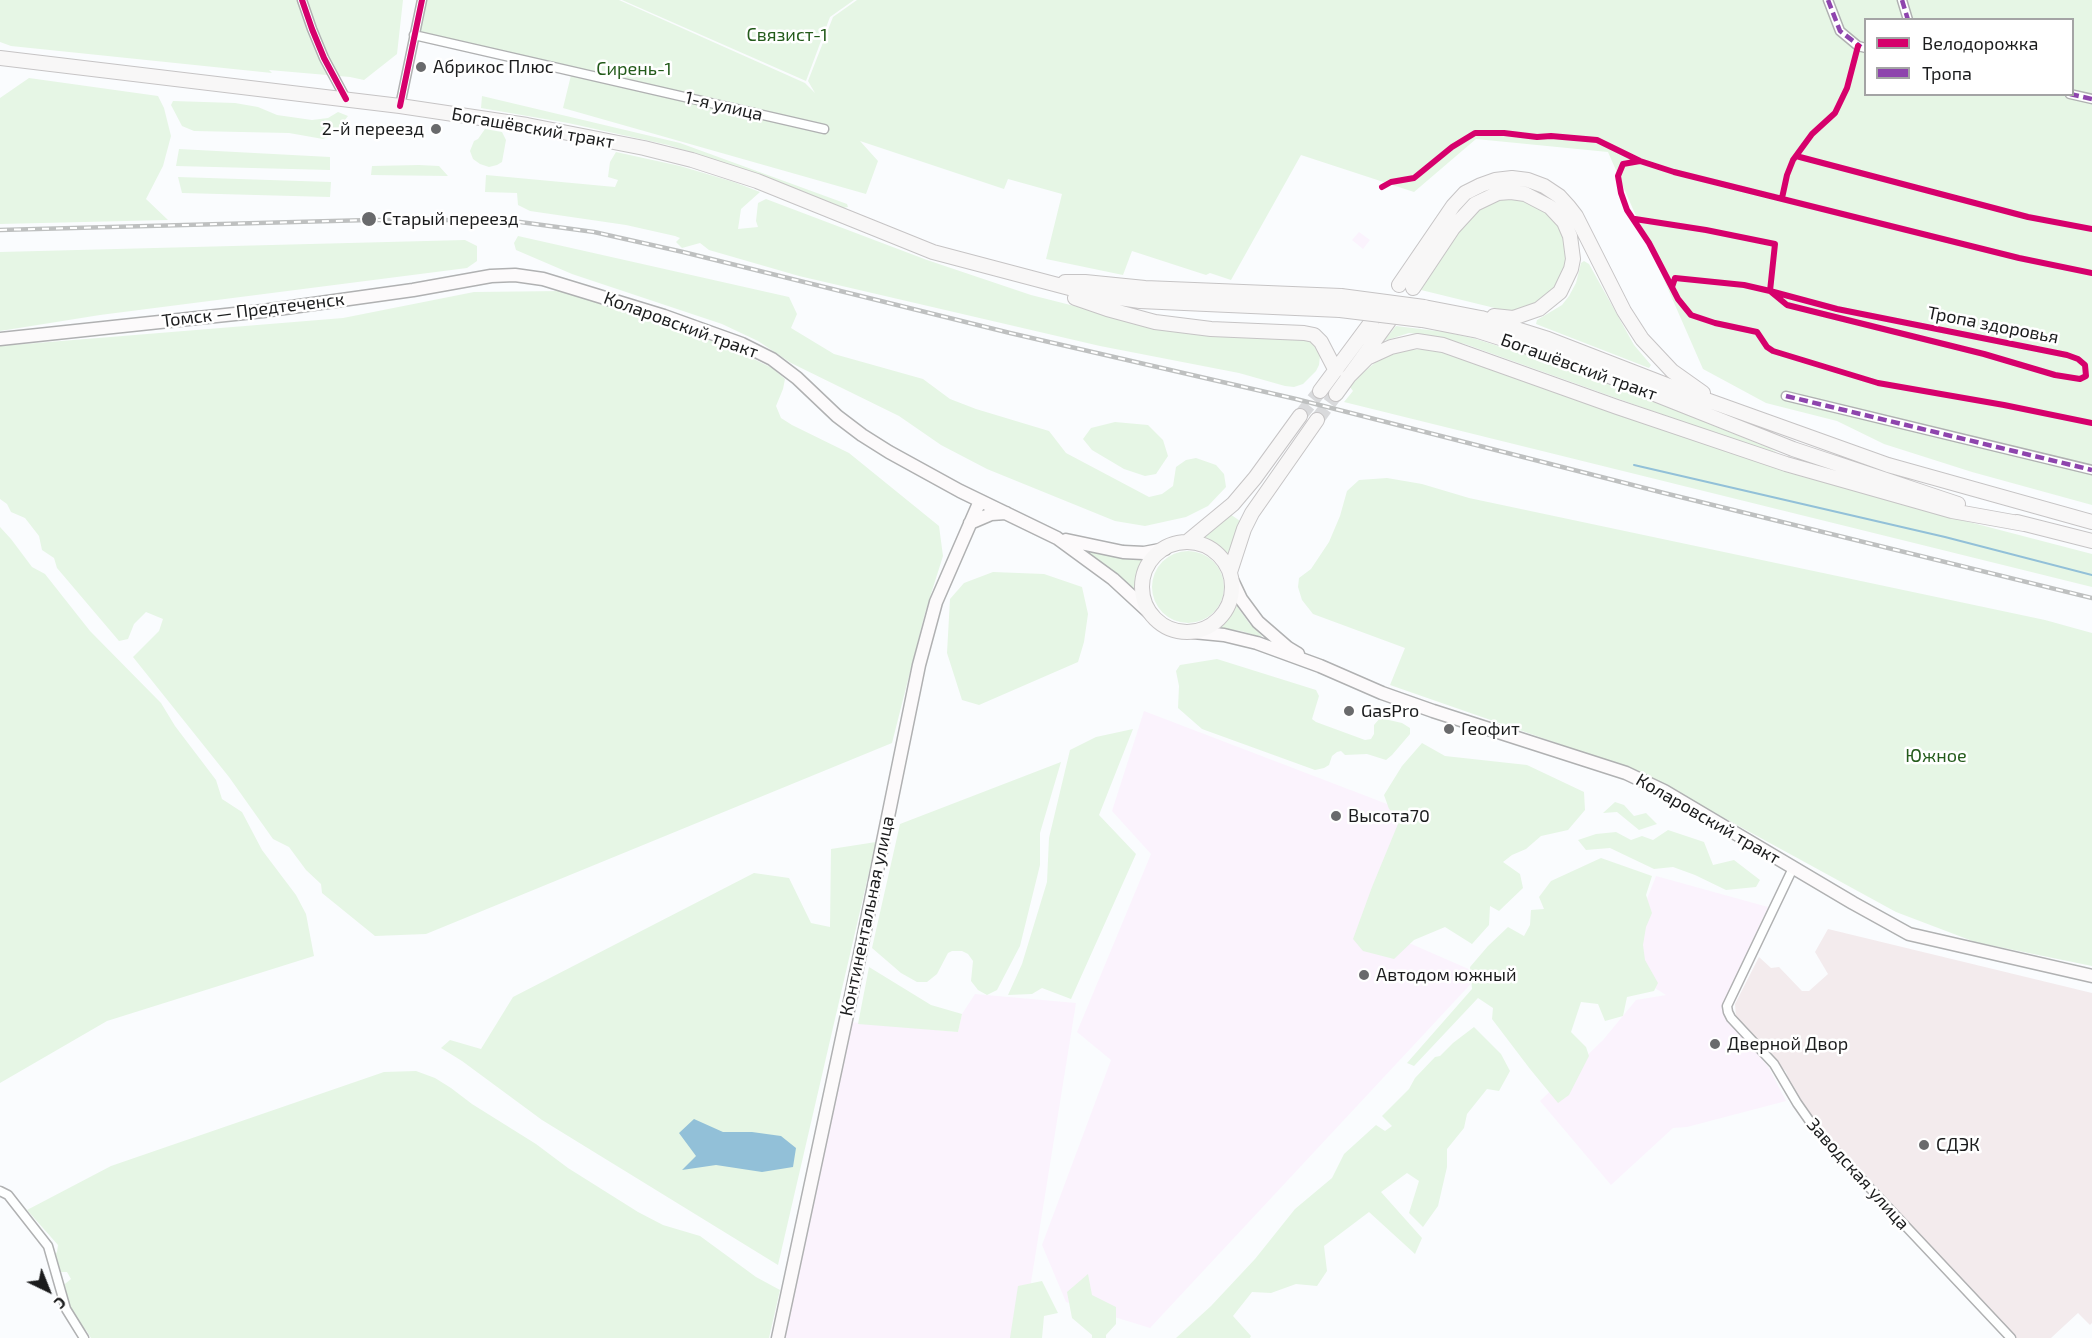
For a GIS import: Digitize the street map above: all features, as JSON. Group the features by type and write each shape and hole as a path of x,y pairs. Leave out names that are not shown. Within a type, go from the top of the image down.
{"main road":[{"name":"Богашёвский тракт","path":"0,58 400,106 527,125 644,148 685,158 757,181 933,252 1048,282 1085,282 1340,303 1423,313 1451,312 1481,318 1548,339 1888,465 2092,522"},
{"path":"1451,312 1513,318 1551,302 1567,281 1573,259 1570,236 1559,215 1544,203 1525,194 1511,192 1498,193 1474,204 1406,286 1452,206 1465,194 1480,185 1495,180 1512,178 1528,180 1544,186 1559,196 1576,216 1624,311 1653,353 1692,387 1756,418"},
{"name":"Томск — Предтеченск","path":"0,339 263,311 505,275"},
{"name":"Коларовский тракт","path":"505,275 530,276 556,283 664,316 756,350 783,367 837,416 888,452 960,491 1057,538"},
{"path":"1048,282 1077,299 1155,322 1210,329 1314,335 1326,349 1335,369"},
{"name":"Богашёвский тракт","path":"1423,313 1584,366 1812,456 2024,524 2092,542"},
{"path":"1320,391 1372,321"},
{"path":"1335,394 1389,321"},
{"path":"1347,378 1367,358 1391,346 1417,341 1443,345 1786,464 1952,511 2024,524"},
{"path":"1057,538 1123,552 1144,553 1187,542 1233,504 1300,416"},
{"path":"1057,538 1113,579 1170,629 1193,632 1208,627 1226,611 1232,596 1231,576 1244,529 1252,513 1317,420"},
{"path":"960,491 970,512 970,523 991,514 1006,513"},
{"name":"Континентальная улица","path":"778,1338 858,966 919,665 936,602 980,501"},
{"path":"1187,542 1210,548 1222,558 1231,576"},
{"path":"1152,615 1143,595 1143,579 1153,559 1165,549"},
{"name":"Коларовский тракт","path":"1231,576 1241,600 1258,622 1288,648 1320,666"},
{"name":"Коларовский тракт","path":"1193,632 1239,638 1320,666 1382,693 1626,773 1664,790 1793,868 1909,934 2092,976"}],"street":[{"path":"302,0 324,58 346,99"},
{"path":"400,106 422,0"},
{"path":"1902,0 1907,18"},
{"path":"1828,1 1840,31 1858,46 1864,48"},
{"name":"1-я улица","path":"414,35 824,129"},
{"path":"2074,95 2092,99"},
{"path":"1786,396 2092,470"},
{"name":"Заводская улица","path":"1793,868 1726,1006 1728,1012 1773,1064 1818,1133 2011,1338"},
{"path":"0,1191 8,1195 48,1246 66,1308 84,1338"}],"shaded area":[{"path":"1359,232 1370,240 1363,249 1352,240"},
{"path":"1144,711 1408,812 1361,922 1480,974 1150,1328 1066,1302 1042,1245 1111,1060 1077,1032 1151,854 1112,811"},
{"path":"1656,876 1768,907 1722,1010 1769,1068 1786,1101 1687,1127 1673,1128 1611,1185 1540,1101 1603,1040 1636,1000 1666,995 1626,970 1638,922"},
{"path":"1828,929 2092,993 2092,1323 2090,1325 2078,1313 2051,1338 2016,1338 1822,1131 1790,1085 1786,1072 1736,1018 1735,1004 1759,957 1771,968 1779,967 1802,991 1809,991 1828,974 1815,952"},
{"path":"975,994 1076,1003 1022,1338 782,1338 850,1022 958,1032 962,1014"}],"green space":[{"path":"0,0 403,0 397,54 364,80 269,70 272,73 11,46 0,42"},
{"name":"Сирень-1","path":"424,0 619,0 805,83 815,93 808,81 833,17 857,0 2092,0 2092,505 1972,472 1884,444 1837,421 1766,403 1703,369 1608,152 1476,139 1414,192 1301,155 1231,280 1210,273 1206,275 1132,251 1123,275 1046,259 1062,194 1008,179 1004,189 860,141 878,161 866,194 563,108 573,67 417,32"},
{"name":"Связист-1","path":"622,0 854,0 830,17 806,81"},
{"path":"29,78 158,96 164,108 171,136 163,166 146,199 168,220 0,224 0,98"},
{"path":"482,96 680,143 847,204 848,207 843,208 668,145 568,123 481,108"},
{"path":"173,101 235,103 258,107 277,115 312,120 328,118 338,112 348,116 333,135 323,139 289,133 194,131 182,126 171,105"},
{"path":"485,129 502,132 506,140 502,162 489,167 473,159 470,151 474,141"},
{"path":"179,149 330,157 330,170 176,166"},
{"path":"616,152 680,166 760,192 741,209 738,229 758,227 756,221 758,203 766,199 927,260 1031,295 1177,332 1312,341 1320,356 1319,365 1303,384 1294,387 1285,386 1239,373 1100,346 799,276 709,250 700,243 682,248 676,242 680,238 675,236 626,225 530,211 518,205 517,193 485,192 486,175 615,187 618,180 608,177 610,162"},
{"path":"372,166 439,166 448,176 371,175"},
{"path":"178,177 331,182 330,197 182,193"},
{"path":"1498,199 1523,199 1546,212 1559,225 1565,237 1567,249 1565,267 1555,289 1536,304 1511,312 1421,290 1459,231 1478,210"},
{"path":"518,236 789,297 797,314 791,328 834,354 923,379 950,399 1049,431 1066,453 1149,497 1162,494 1173,486 1176,467 1186,460 1196,458 1216,465 1224,474 1226,487 1208,506 1186,517 1145,526 1115,521 987,469 941,445 899,416 791,363 758,341 722,324 572,274 516,250 514,243"},
{"path":"465,240 477,246 477,261 467,268 100,315 0,331 0,252"},
{"path":"1584,261 1589,264 1634,345 1651,365 1649,368 1536,324 1537,320 1562,305 1569,296 1576,283 1581,263"},
{"path":"562,291 597,300 719,342 772,368 785,379 776,406 781,418 849,453 939,526 943,556 925,613 892,743 426,934 375,936 322,893 321,884 306,870 289,847 273,839 229,777 133,657 159,631 163,619 146,612 134,624 128,639 119,641 57,568 54,558 42,550 39,536 25,518 11,512 7,504 0,499 0,346 343,318 474,292"},
{"path":"1396,326 1445,332 1476,339 1581,372 1778,453 1742,443 1465,344 1409,333 1384,341"},
{"path":"1406,350 1441,351 1950,517 2092,554 2092,587 1344,402 1353,391 1350,387 1359,376 1381,358"},
{"path":"1115,422 1148,425 1163,440 1168,456 1156,474 1145,476 1124,469 1092,450 1083,439 1091,428"},
{"name":"Южное","path":"1387,478 1422,484 1469,498 2045,620 2092,633 2092,966 1975,942 1896,912 1640,772 1390,685 1405,648 1313,614 1302,600 1298,587 1299,578 1311,569 1329,542 1347,491 1359,480"},
{"path":"1230,514 1240,521 1229,554 1218,545 1202,538"},
{"path":"0,527 32,567 45,574 90,631 161,703 175,726 216,780 222,799 242,812 262,850 296,895 306,914 314,956 107,1021 0,1083"},
{"path":"1071,544 1147,555 1139,571 1135,589 1107,566"},
{"path":"1188,551 1208,557 1218,567 1224,587 1218,607 1208,617 1188,623 1168,617 1158,607 1152,587 1158,567 1168,557"},
{"path":"993,572 1044,574 1082,587 1088,614 1078,662 979,705 962,700 947,653 950,599 964,583"},
{"path":"1236,605 1261,637 1219,628 1228,619"},
{"path":"1217,659 1316,690 1319,696 1312,719 1316,722 1365,740 1371,739 1374,734 1374,725 1380,718 1402,723 1410,728 1410,734 1386,760 1367,754 1345,755 1341,751 1332,756 1329,765 1315,770 1202,729 1178,708 1179,686 1176,671 1180,665"},
{"path":"1133,729 1099,815 1136,854 1071,999 1042,988 1032,994 1008,995 1022,964 1047,882 1049,838 1070,750 1096,737"},
{"path":"1422,743 1445,756 1527,765 1584,792 1585,810 1568,830 1541,836 1526,849 1503,862 1520,874 1523,888 1499,911 1490,906 1489,925 1472,944 1445,927 1414,940 1394,959 1363,951 1353,939 1400,819 1389,809 1384,795 1402,766"},
{"path":"1061,762 1040,833 1040,865 1020,946 997,990 987,995 978,990 971,981 973,961 968,954 962,951 948,953 937,974 927,982 917,982 901,973 872,948 900,824"},
{"path":"1615,802 1624,805 1634,816 1646,813 1657,824 1639,830 1617,812 1603,813"},
{"path":"1668,830 1704,842 1713,865 1734,860 1760,880 1756,887 1726,890 1673,867 1654,869 1610,848 1586,850 1578,840 1596,834 1616,832 1631,840 1642,836 1653,840"},
{"path":"876,842 778,1265 542,1120 441,1048 450,1040 481,1049 513,997 754,873 789,878 811,923 830,927 831,849"},
{"path":"1601,858 1652,876 1646,895 1652,913 1646,927 1643,945 1645,960 1658,983 1654,991 1627,997 1623,1016 1605,1021 1598,1004 1581,1002 1571,1032 1586,1047 1589,1056 1569,1095 1558,1103 1492,1019 1493,1008 1478,998 1414,1066 1407,1063 1472,989 1470,967 1488,946 1508,927 1524,936 1530,925 1531,910 1544,909 1539,897 1551,881"},
{"path":"869,967 931,1005 962,1014 958,1032 858,1024"},
{"path":"1474,1027 1501,1054 1510,1071 1499,1091 1487,1089 1467,1114 1464,1128 1447,1149 1447,1167 1438,1206 1423,1227 1409,1213 1419,1181 1407,1173 1381,1192 1422,1238 1415,1254 1369,1212 1324,1246 1327,1271 1317,1286 1296,1284 1271,1293 1252,1292 1233,1316 1251,1336 1250,1338 1176,1338 1211,1306 1255,1259 1295,1209 1332,1178 1344,1154 1376,1125 1385,1131 1392,1126 1382,1116 1409,1089 1415,1078 1435,1057 1440,1056"},
{"path":"416,1071 435,1078 451,1088 568,1168 638,1212 663,1225 700,1236 756,1277 780,1290 769,1338 91,1338 86,1330 77,1327 60,1288 71,1279 67,1272 59,1272 48,1264 57,1252 58,1245 27,1210 111,1166 384,1072"},
{"path":"1088,1274 1092,1295 1116,1307 1116,1324 1106,1338 1092,1338 1092,1335 1072,1318 1067,1292"},
{"path":"1042,1281 1058,1313 1044,1316 1042,1338 1010,1338 1018,1286"}],"water":[{"path":"694,1119 723,1132 752,1132 781,1136 796,1148 793,1167 762,1172 716,1165 682,1170 696,1156 679,1133"}],"waterway":[{"path":"1634,465 1945,537 2092,575"}],"tunnel":[{"path":"1300,416 1320,391"},
{"path":"1317,420 1336,394"}],"railway":[{"path":"0,230 369,220 482,220 520,222 594,232 1010,333 1296,399 1664,493 2092,598"}],"marked path":[{"path":"1828,0 1840,31 1861,47"},
{"path":"1902,0 1907,18"},
{"path":"2074,95 2092,99"},
{"path":"1786,396 2092,470"}],"cycle path":[{"path":"302,0 324,58 346,99"},
{"path":"400,106 422,0"},
{"path":"1782,198 1793,160 1812,134 1835,113 1847,88 1858,46"},
{"path":"1382,187 1391,182 1414,178 1452,147 1475,133 1597,140 1640,161 1674,172 2019,258 2092,273"},
{"path":"1796,156 2028,217 2092,229"},
{"path":"1640,161 1623,164 1618,176 1621,193 1627,210 1649,243 1678,299 1691,315 1757,332 1767,347 1773,351 1878,383 2092,423"},
{"name":"Тропа здоровья","path":"1635,219 1775,244 1770,291 1787,305 1984,354 2055,375 2080,379 2086,376 2085,365 2078,359 2067,355 1837,309 1770,291 1744,285 1675,278 1672,287"}],"place":[{"name":"Абрикос Плюс","path":"421,67"},
{"name":"2-й переезд","path":"436,129"},
{"name":"Старый переезд","path":"369,219"},
{"name":"GasPro","path":"1349,711"},
{"name":"Геофит","path":"1449,729"},
{"name":"Высота70","path":"1336,816"},
{"name":"Автодом южный","path":"1364,975"},
{"name":"Дверной Двор","path":"1715,1044"},
{"name":"СДЭК","path":"1924,1145"}]}
